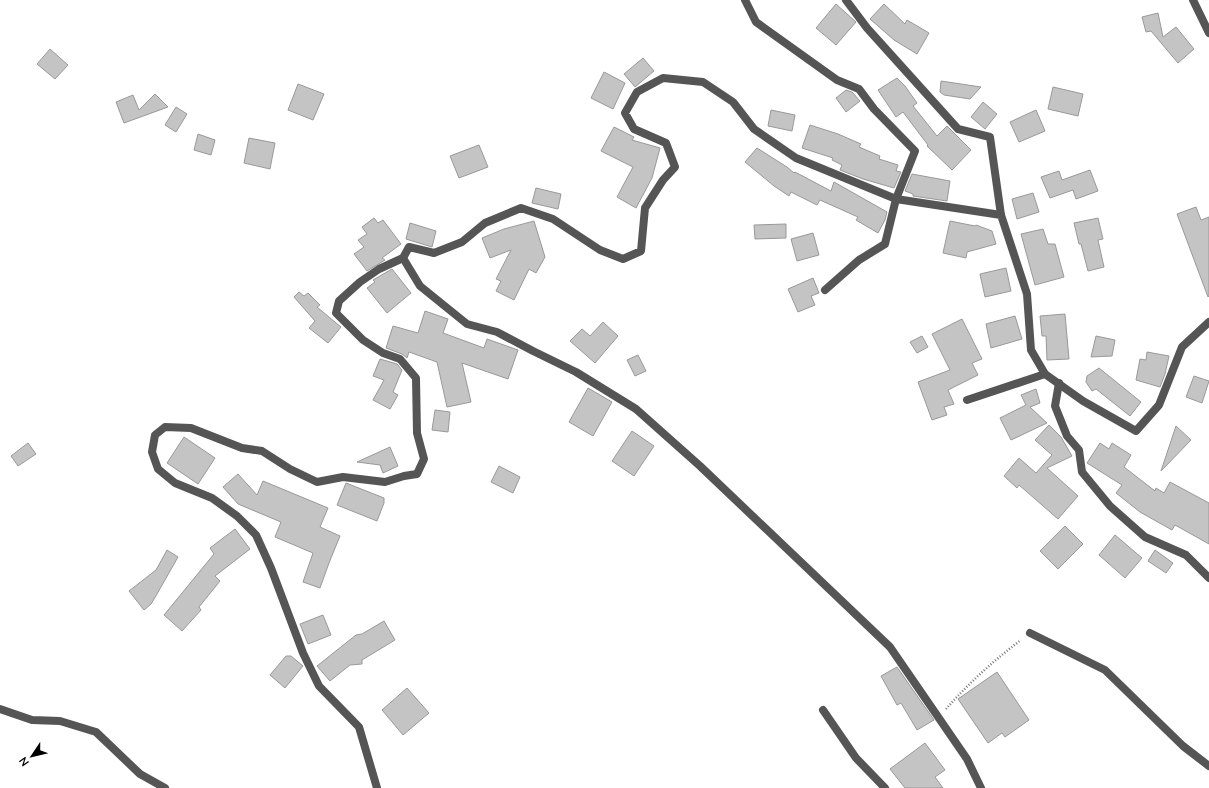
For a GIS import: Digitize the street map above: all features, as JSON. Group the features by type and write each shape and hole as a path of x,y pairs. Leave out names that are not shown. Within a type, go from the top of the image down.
{"street":[{"path":"745,0 756,22 837,80 859,90 874,109 915,151 896,198 885,244 860,260 825,290"},
{"path":"846,0 866,28 958,129 990,137 1000,215 1027,294 1030,350 1045,374 1083,400 1136,430 1158,405 1182,347 1209,322"},
{"path":"1193,0 1209,33"},
{"path":"377,788 359,727 319,686 303,653 274,576 256,535 237,516 212,498 175,483 158,469 152,452 155,435 165,427 191,428 242,448 262,451 290,469 317,482 343,477 385,482 404,476 417,474 424,459 416,433 416,378 400,359 376,349 364,340 336,313 339,301 360,282 379,269 403,258 409,247 434,253 462,242 485,223 521,208 553,219 600,250 623,259 642,251 645,208 663,180 675,167 666,143 634,129 625,113 637,92 663,78 703,82 733,102 754,129 796,158 896,198 1000,215"},
{"path":"403,258 420,286 467,324 497,332 576,372 636,408 751,513 890,647 967,758 981,788"},
{"path":"967,400 1045,374"},
{"path":"1059,383 1054,406 1067,436 1079,450 1082,472 1110,506 1145,537 1186,555 1209,578"},
{"path":"1030,633 1105,670 1183,746 1209,766"},
{"path":"0,709 32,720 60,721 96,732 140,774 165,788"},
{"path":"823,710 856,758 884,788"}],"path":[{"path":"939,717 964,688 1005,652 1030,633"}],"building":[{"path":"836,4 856,22 836,45 816,28"},
{"path":"884,4 905,24 907,20 929,33 917,54 894,40 870,19"},
{"path":"1158,13 1163,37 1176,27 1194,49 1178,63 1151,31 1146,32 1142,17"},
{"path":"50,49 68,65 55,79 37,64"},
{"path":"643,58 654,71 635,87 624,74"},
{"path":"604,72 625,83 613,109 591,98"},
{"path":"897,78 905,86 917,103 913,106 937,136 947,126 971,150 952,170 927,146 928,145 903,112 896,117 878,90"},
{"path":"941,81 981,87 970,99 944,95 940,92"},
{"path":"298,84 324,94 313,120 288,110"},
{"path":"1053,87 1083,94 1078,116 1048,109"},
{"path":"846,90 852,92 860,101 846,112 836,98"},
{"path":"155,94 168,107 124,123 116,102 133,95 139,110"},
{"path":"983,102 997,114 985,129 971,117"},
{"path":"176,107 187,114 176,132 165,125"},
{"path":"771,110 795,115 792,131 768,126"},
{"path":"1036,110 1045,131 1019,142 1010,122"},
{"path":"810,125 838,134 861,144 859,147 880,156 879,159 898,165 896,171 901,172 894,188 863,179 840,170 842,165 832,160 833,158 802,148"},
{"path":"614,127 634,137 632,140 660,148 652,178 636,208 617,197 633,167 601,151"},
{"path":"198,134 215,140 211,155 194,150"},
{"path":"249,138 275,143 270,169 244,163"},
{"path":"479,145 488,167 459,178 450,156"},
{"path":"757,148 794,173 795,172 831,191 834,182 887,212 885,220 878,233 856,220 858,217 820,200 817,205 791,192 789,196 774,186 745,162"},
{"path":"1090,170 1098,191 1076,199 1073,190 1050,198 1041,177 1059,171 1062,180"},
{"path":"912,174 950,181 947,201 913,196 913,194 905,191"},
{"path":"536,188 561,194 558,209 532,203"},
{"path":"1033,193 1039,212 1017,219 1012,199"},
{"path":"1196,207 1201,220 1209,217 1208,297 1177,214"},
{"path":"374,218 378,223 383,220 401,244 382,258 385,260 367,271 354,254 364,247 358,240 367,234 362,227"},
{"path":"1098,218 1103,239 1098,240 1104,267 1088,271 1074,223"},
{"path":"534,221 545,257 536,273 529,269 514,300 496,291 501,281 496,279 511,250 490,258 482,238 504,229"},
{"path":"950,221 976,225 992,231 996,244 967,252 966,258 943,253"},
{"path":"410,223 436,231 432,247 406,239"},
{"path":"786,224 786,238 755,239 754,225"},
{"path":"1043,229 1048,244 1055,244 1064,277 1035,285 1021,234"},
{"path":"813,233 819,255 797,261 791,239"},
{"path":"1006,268 1011,291 985,297 980,274"},
{"path":"392,269 411,293 387,313 367,288 375,282 373,280"},
{"path":"813,278 819,293 811,296 815,305 798,312 788,289"},
{"path":"299,292 304,296 308,293 320,305 317,307 341,327 328,343 309,328 315,321 294,297"},
{"path":"425,311 448,319 443,333 484,348 487,339 518,350 508,379 462,363 471,402 447,407 437,362 409,352 407,358 402,354 386,348 393,326 418,333"},
{"path":"1065,314 1069,359 1047,360 1046,336 1042,336 1040,316"},
{"path":"1015,316 1022,339 991,348 986,324"},
{"path":"962,319 982,359 972,363 978,375 948,390 954,404 944,407 947,415 932,420 918,382 950,370 932,334"},
{"path":"603,322 618,336 595,363 570,341 582,329 590,336"},
{"path":"922,336 928,347 917,353 910,342"},
{"path":"1096,336 1115,340 1112,356 1091,357"},
{"path":"1147,352 1169,356 1160,387 1136,380 1140,359 1146,360"},
{"path":"638,355 646,371 635,376 627,360"},
{"path":"380,359 397,364 402,370 393,392 398,395 390,409 373,400 384,380 373,376"},
{"path":"1099,368 1141,402 1130,416 1096,389 1092,391 1086,382 1087,376"},
{"path":"1194,376 1209,381 1202,403 1186,397"},
{"path":"588,388 612,402 593,436 569,422"},
{"path":"1036,389 1040,403 1030,407 1047,423 1011,440 1000,418 1026,405 1021,395"},
{"path":"435,410 450,412 448,432 432,430"},
{"path":"1049,425 1061,437 1072,456 1047,468 1078,496 1058,519 1019,485 1017,488 1004,476 1019,458 1036,473 1052,455 1035,440"},
{"path":"1176,426 1191,440 1161,471"},
{"path":"632,431 654,446 634,476 612,461"},
{"path":"184,437 215,458 198,484 167,463"},
{"path":"28,443 36,454 18,466 11,456"},
{"path":"1100,443 1109,449 1112,443 1131,455 1124,467 1155,491 1156,488 1164,493 1170,482 1209,503 1209,544 1175,525 1172,530 1140,512 1116,493 1122,485 1087,463"},
{"path":"390,447 398,466 383,473 380,465 357,462"},
{"path":"499,466 520,477 513,493 491,482"},
{"path":"238,474 257,495 263,481 328,508 320,527 340,536 320,588 303,582 313,553 275,537 281,522 238,504 223,487"},
{"path":"346,483 384,498 384,503 377,521 337,505"},
{"path":"1065,526 1083,544 1058,569 1040,551"},
{"path":"235,529 250,549 215,576 220,581 199,607 201,610 182,631 164,615 214,554 210,548"},
{"path":"1115,535 1142,558 1125,578 1099,555"},
{"path":"167,550 178,557 151,604 144,610 129,591 156,570"},
{"path":"1155,550 1173,563 1166,573 1148,561"},
{"path":"323,615 331,635 308,644 300,624"},
{"path":"384,621 395,640 362,660 362,664 350,665 330,681 317,666 356,635 362,634"},
{"path":"286,656 291,656 303,666 285,688 270,675"},
{"path":"897,667 934,720 917,730 901,703 897,705 881,676"},
{"path":"997,672 1029,720 1005,737 1002,733 988,743 958,699"},
{"path":"407,688 429,713 403,735 382,710"},
{"path":"925,743 945,770 935,777 943,788 905,788 890,769"}]}
